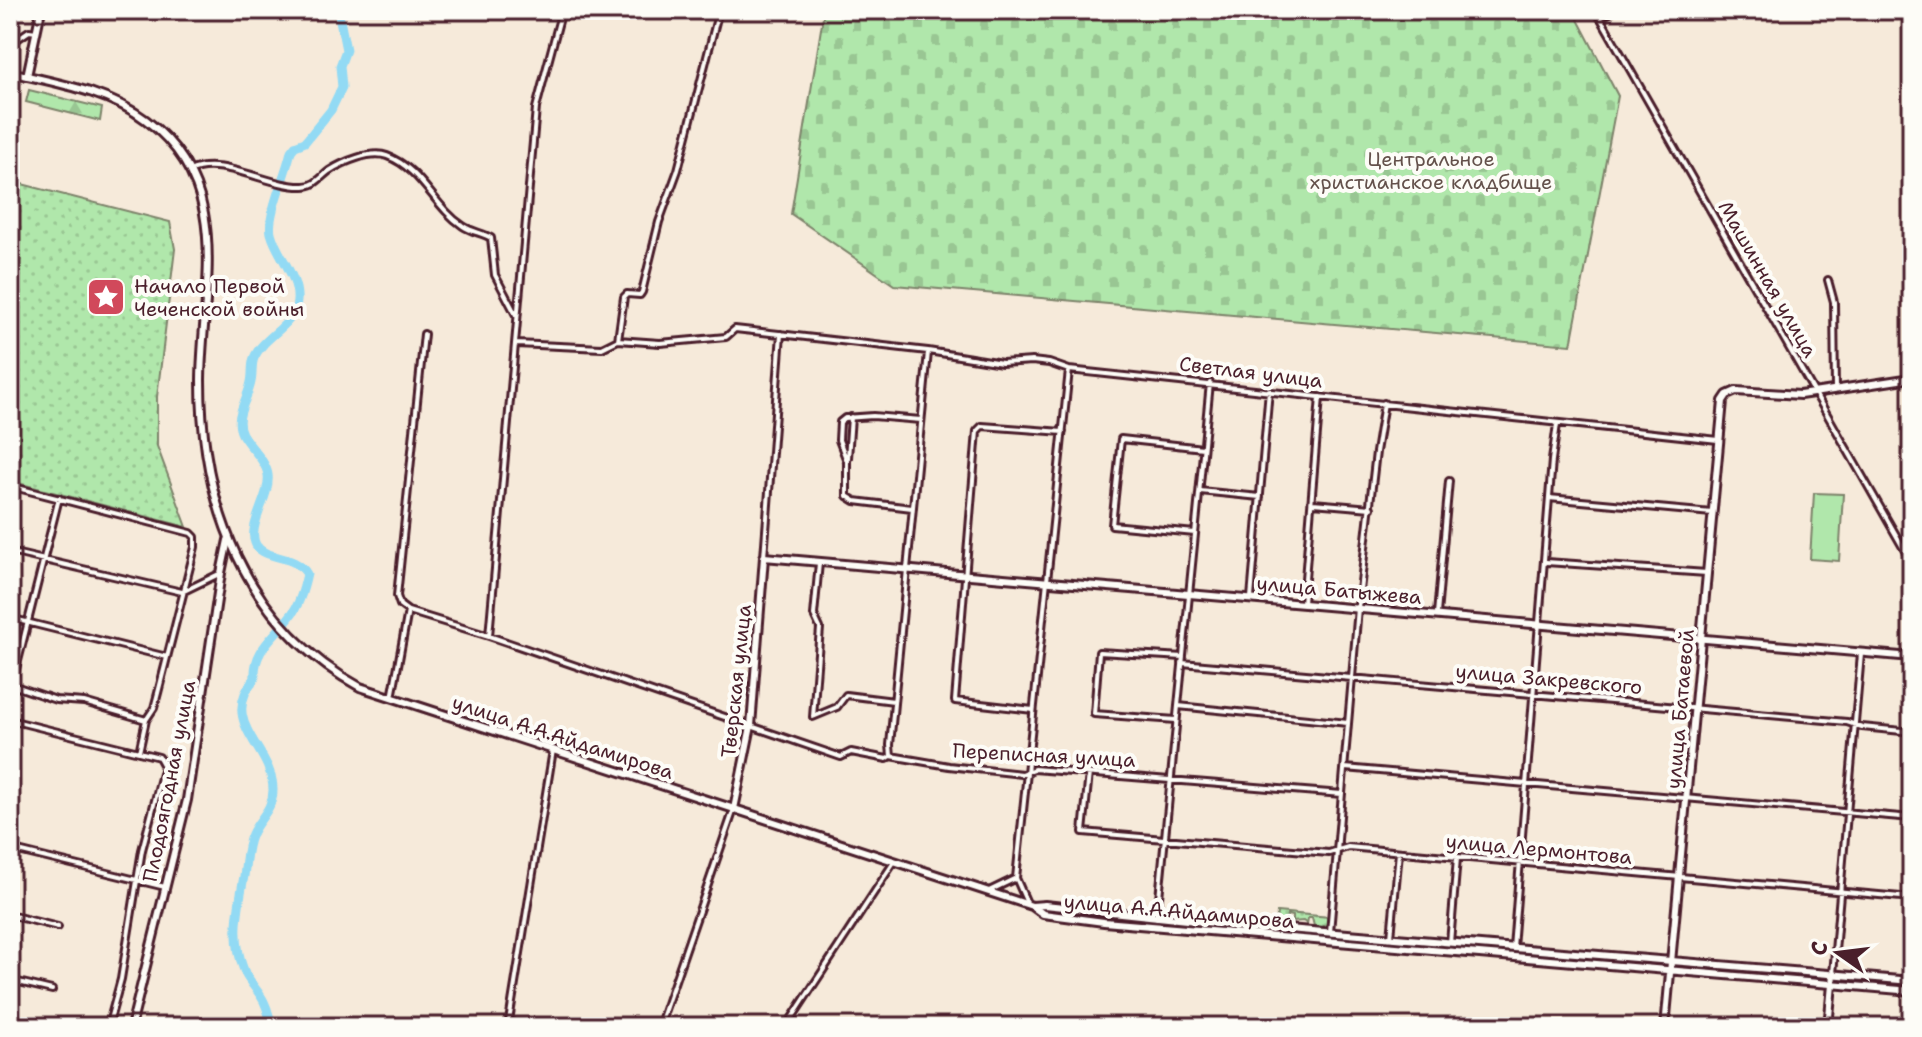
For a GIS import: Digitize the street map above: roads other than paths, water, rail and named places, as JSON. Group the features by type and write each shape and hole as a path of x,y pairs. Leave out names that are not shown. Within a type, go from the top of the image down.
{"main road":[{"path":"27,76 41,10"},
{"name":"улица А.А.Айдамирова","path":"10,72 98,95 128,109 156,129 190,171 201,196 208,236 201,378 203,433 228,540 241,569 270,610 302,644 345,678 392,699 1030,906 1043,914 1158,927 1912,991"},
{"path":"1815,392 1912,378"},
{"name":"улица Батаевой","path":"1665,1027 1688,797 1720,410 1727,395 1745,390 1782,395 1815,392"},
{"name":"Плодоягодная улица","path":"131,1027 187,800 228,540"},
{"name":"улица Батыжева","path":"764,557 1912,657"},
{"name":"Тверская улица","path":"734,809 751,726 764,557"},
{"path":"1043,914 1045,905"},
{"name":"улица А.А.Айдамирова","path":"1030,906 1912,981"},
{"path":"1828,1027 1833,974"}],"street":[{"path":"489,636 536,108 562,10"},
{"path":"618,340 624,297 642,292 659,222 678,170 719,10"},
{"name":"Машинная улица","path":"1596,10 1912,563"},
{"path":"1600,18 1623,10"},
{"path":"10,44 26,33 37,32"},
{"path":"190,171 201,166 295,186 312,185 341,164 360,157 384,154 412,171 461,224 491,238 495,275 517,318"},
{"path":"1828,280 1834,302 1835,390"},
{"name":"Светлая улица","path":"516,344 602,348 618,340 638,343 726,337 735,329 928,351 1002,363 1049,363 1069,370 1718,440"},
{"path":"392,699 408,611 400,605 397,596 424,334"},
{"name":"Тверская улица","path":"764,557 781,334"},
{"path":"891,756 928,351"},
{"path":"1030,906 1016,878 1069,370"},
{"path":"1157,918 1210,383"},
{"path":"1251,598 1269,390"},
{"path":"1303,603 1320,397"},
{"path":"1330,932 1358,608 1384,403"},
{"path":"847,461 839,440 841,419 873,416 921,420"},
{"path":"851,417 847,496 855,501 912,508"},
{"path":"1513,948 1557,423"},
{"path":"1033,710 955,701 963,573 979,427 1063,432"},
{"path":"1195,533 1112,525 1119,453 1121,439 1204,448"},
{"path":"1437,614 1449,481"},
{"path":"10,486 191,533 195,537 154,708 146,720 139,752"},
{"path":"1200,491 1260,497"},
{"path":"59,498 11,685 56,700 84,702 146,720"},
{"path":"1549,498 1712,513"},
{"path":"1312,502 1371,508"},
{"path":"10,552 182,592 221,573"},
{"path":"819,561 814,615 820,628 813,717 837,707 846,695 894,701"},
{"path":"1546,562 1707,573"},
{"name":"Переписная улица","path":"408,611 841,757 851,752 1022,774 1034,769 1342,794"},
{"path":"10,618 167,657"},
{"name":"улица Закревского","path":"1176,720 1094,714 1099,652 1352,679 1696,707 1912,732"},
{"path":"1833,974 1862,653"},
{"path":"1178,706 1348,723"},
{"path":"10,728 11,720 159,757 164,766 137,880 121,979 108,1027"},
{"path":"508,1027 553,750"},
{"path":"1345,768 1912,818"},
{"name":"улица Лермонтова","path":"1089,773 1083,832 1329,853 1348,847 1912,898"},
{"name":"Тверская улица","path":"659,1027 734,809"},
{"path":"10,849 165,887"},
{"path":"1391,938 1399,852"},
{"path":"1450,943 1457,857"},
{"path":"786,1027 894,862"},
{"path":"987,892 1016,878"},
{"path":"10,915 58,927"},
{"path":"10,980 52,990"}],"waterway":[{"path":"273,1027 263,1000 245,973 238,949 238,913 248,844 271,803 273,790 271,775 244,722 242,708 245,694 255,678 261,651 294,611 307,574 295,563 266,553 256,545 254,529 268,475 264,464 242,434 239,421 251,382 254,358 264,343 291,317 297,301 295,283 271,233 272,215 291,151 305,142 331,110 342,87 340,66 346,50 338,10"}],"place":[{"name":"Начало Первой Чеченской войны","path":"106,297"}],"park label":[{"name":"Центральное христианское кладбище","path":"1431,170"}]}
